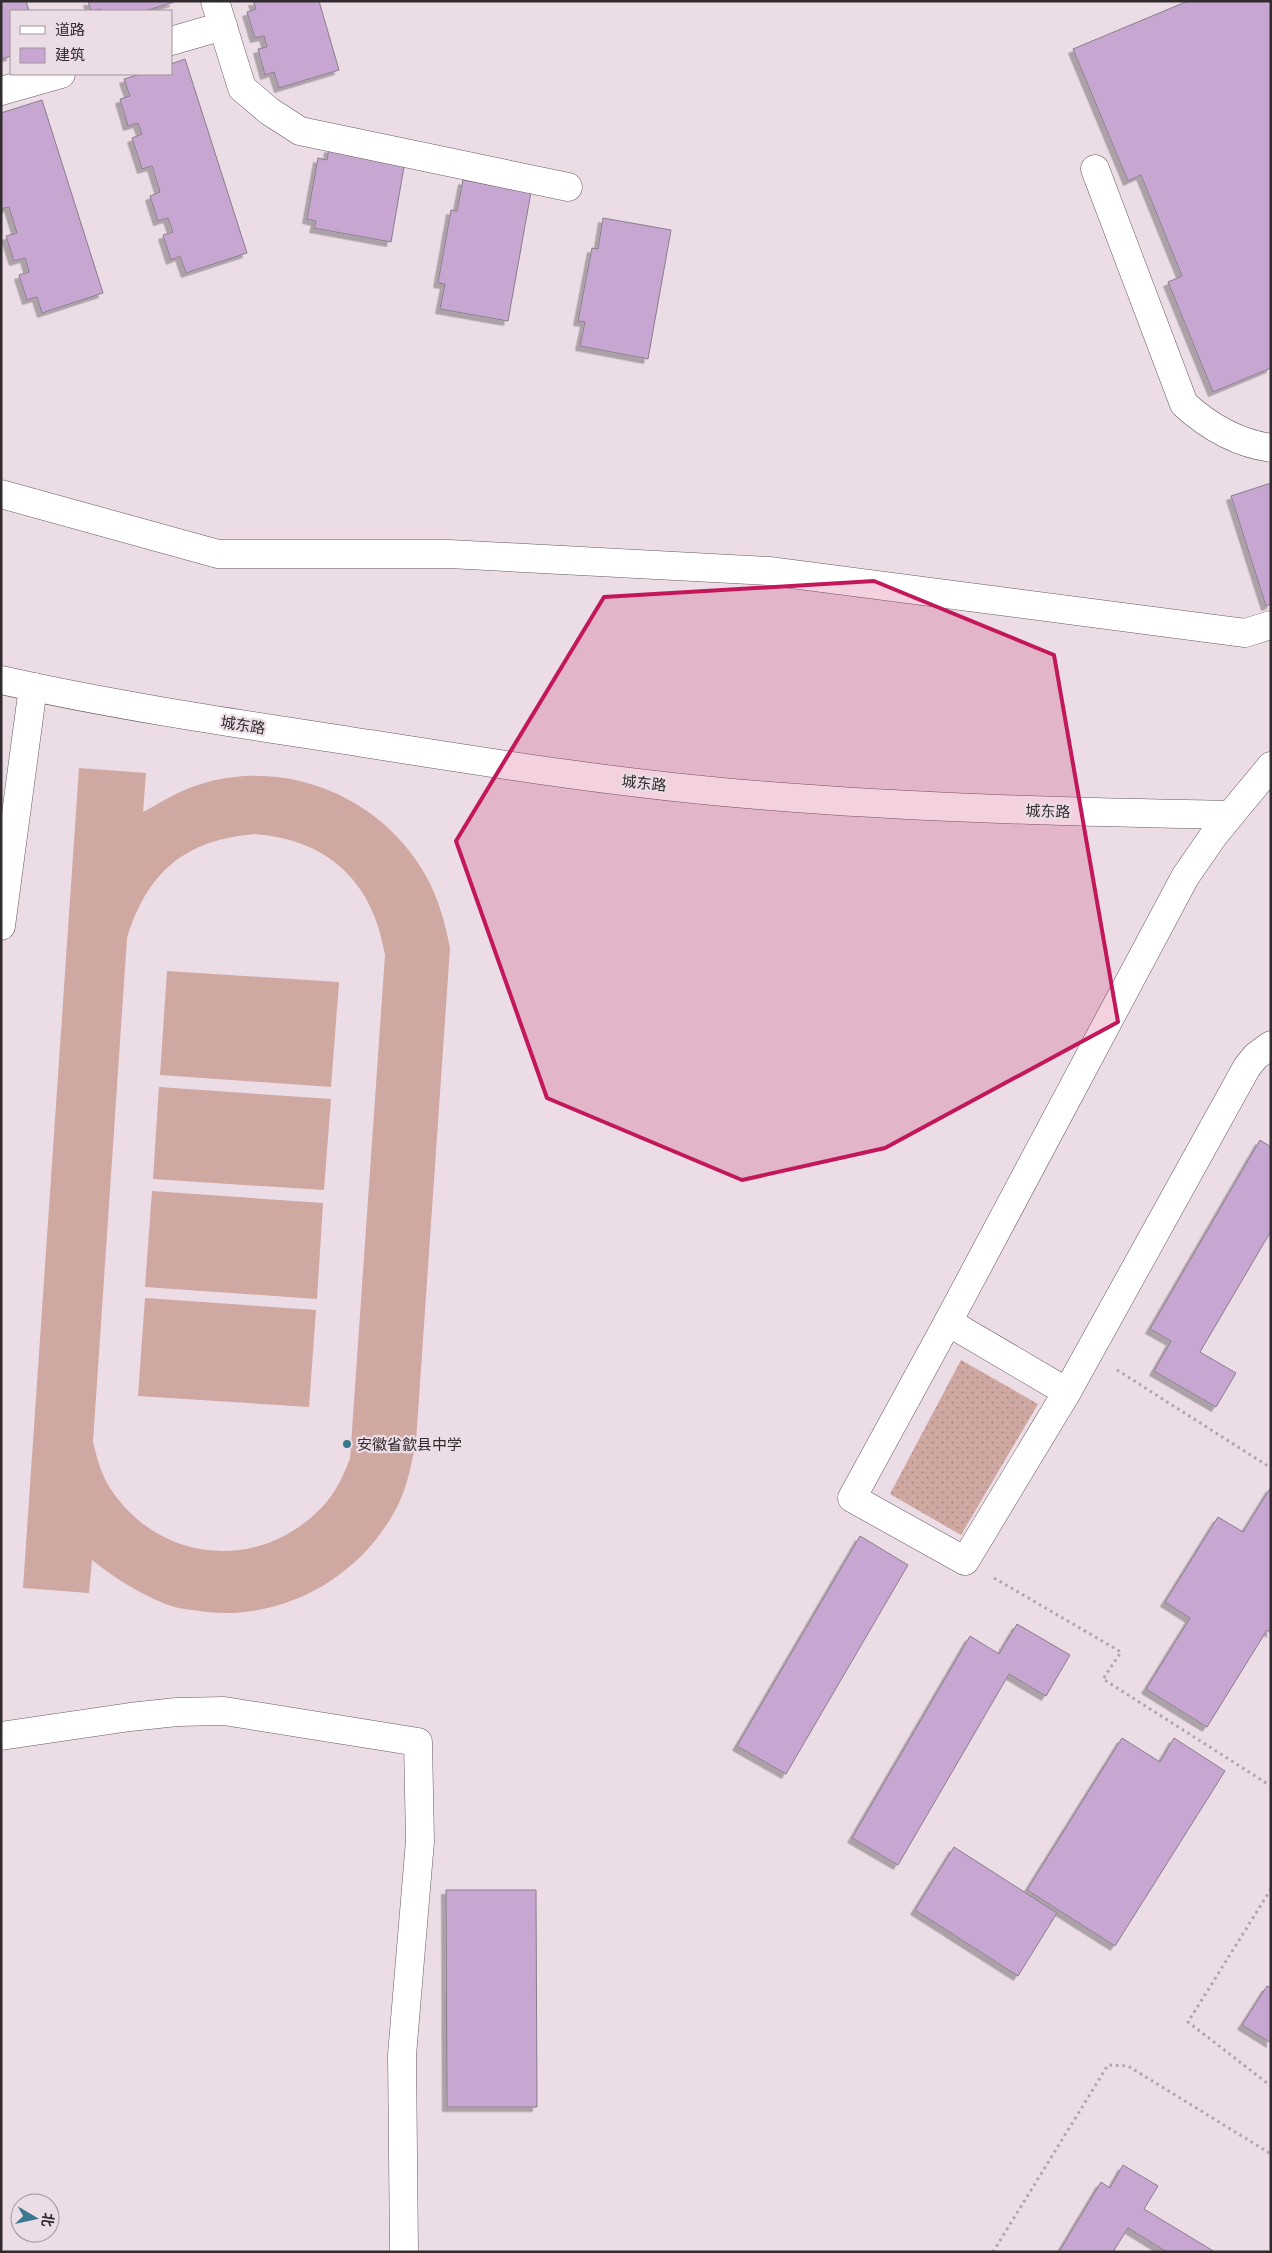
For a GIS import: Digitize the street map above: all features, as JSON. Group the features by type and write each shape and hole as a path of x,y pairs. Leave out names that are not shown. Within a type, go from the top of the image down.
{"street":[{"path":"172,40 219,14 242,88 270,111 300,131 568,187"},
{"path":"1,92 58,75"},
{"path":"1095,169 1184,404 1201,420 1225,434 1255,446 1271,448"},
{"path":"1,494 218,554 449,554 769,570 1245,633 1271,625"},
{"name":"城东路","path":"1,680 219,721 547,772 755,795 904,806 1230,815"},
{"path":"1,926 33,687"},
{"path":"1271,766 1230,815 1185,877 852,1498 965,1561 1067,1392 1247,1067 1256,1056 1271,1045"},
{"path":"948,1322 1067,1392"},
{"path":"1,1736 130,1717 177,1712 224,1711 418,1742 420,1841 402,2056 404,2252"}],"path":[{"path":"1089,1352 1271,1468"},
{"path":"958,1557 1121,1652 1103,1680 1271,1786"},
{"path":"1271,1889 1188,2022 1271,2086"},
{"path":"993,2252 1108,2065 1128,2066 1271,2154"}],"highlighted area":[{"path":"874,581 1054,655 1118,1022 885,1148 742,1180 547,1098 456,841 604,597"}],"shaded area":[{"path":"79,768 146,773 143,812 171,796 193,787 231,777 262,776 293,780 322,788 350,801 376,818 399,838 430,883 442,915 450,948 416,1441 402,1495 384,1529 365,1552 344,1571 320,1588 294,1600 266,1608 237,1613 207,1612 173,1607 135,1589 92,1560 89,1593 23,1588","holes":["255,834 281,838 305,845 343,869 358,886 370,906 379,929 385,955 350,1459 339,1484 328,1501 298,1527 271,1542 242,1550 212,1551 183,1545 156,1533 131,1514 107,1483 93,1442 127,938 146,894 158,877 189,852 208,843 230,837"]},
{"path":"167,971 339,982 331,1087 160,1075"},
{"path":"159,1087 331,1099 324,1190 153,1179"},
{"path":"152,1191 323,1203 317,1299 145,1287"},
{"path":"145,1298 316,1310 309,1407 138,1396"},
{"path":"961,1360 1038,1404 961,1535 890,1494"}],"building":[{"path":"1,1 26,1 29,10 10,10 10,56 1,59"},
{"path":"88,1 174,1 148,10 91,10"},
{"path":"253,1 319,1 339,70 279,88 274,72 265,75 258,49 267,47 264,36 255,38 247,12 256,9"},
{"path":"1188,1 1271,1 1271,368 1213,392 1168,282 1182,276 1141,175 1128,181 1073,49"},
{"path":"185,59 247,253 186,273 180,256 171,260 163,235 173,232 168,218 158,221 150,196 160,192 152,166 142,169 132,138 142,134 138,123 128,126 120,99 130,96 124,79 138,75 172,75 172,64"},
{"path":"42,100 103,293 42,313 37,297 27,300 19,275 29,272 25,258 14,261 6,236 17,233 9,207 1,209 1,113"},
{"path":"329,148 405,161 391,242 314,228 316,221 307,219 318,158 327,160"},
{"path":"463,180 531,192 508,321 440,309 445,284 438,283 451,210 457,211"},
{"path":"603,218 671,230 648,359 580,346 585,322 578,321 592,248 598,249"},
{"path":"1271,483 1271,604 1266,606 1231,496"},
{"path":"1260,1140 1271,1147 1271,1231 1200,1352 1236,1373 1216,1407 1154,1371 1171,1341 1150,1329"},
{"path":"1271,1487 1271,1633 1267,1630 1207,1727 1146,1689 1190,1618 1165,1602 1218,1517 1243,1532"},
{"path":"860,1536 908,1565 786,1774 737,1746"},
{"path":"1017,1624 1070,1655 1046,1696 1009,1674 898,1865 852,1838 970,1636 999,1654"},
{"path":"1122,1738 1160,1762 1174,1738 1225,1771 1115,1946 1027,1890"},
{"path":"954,1847 1057,1913 1018,1976 915,1910"},
{"path":"446,1890 536,1890 537,2107 447,2107"},
{"path":"1267,1986 1271,1988 1271,2043 1242,2025"},
{"path":"1123,2165 1158,2186 1144,2209 1215,2252 1167,2252 1128,2228 1113,2252 1059,2252 1101,2182 1110,2188"}],"place":[{"name":"安徽省歙县中学","path":"347,1444"}]}
